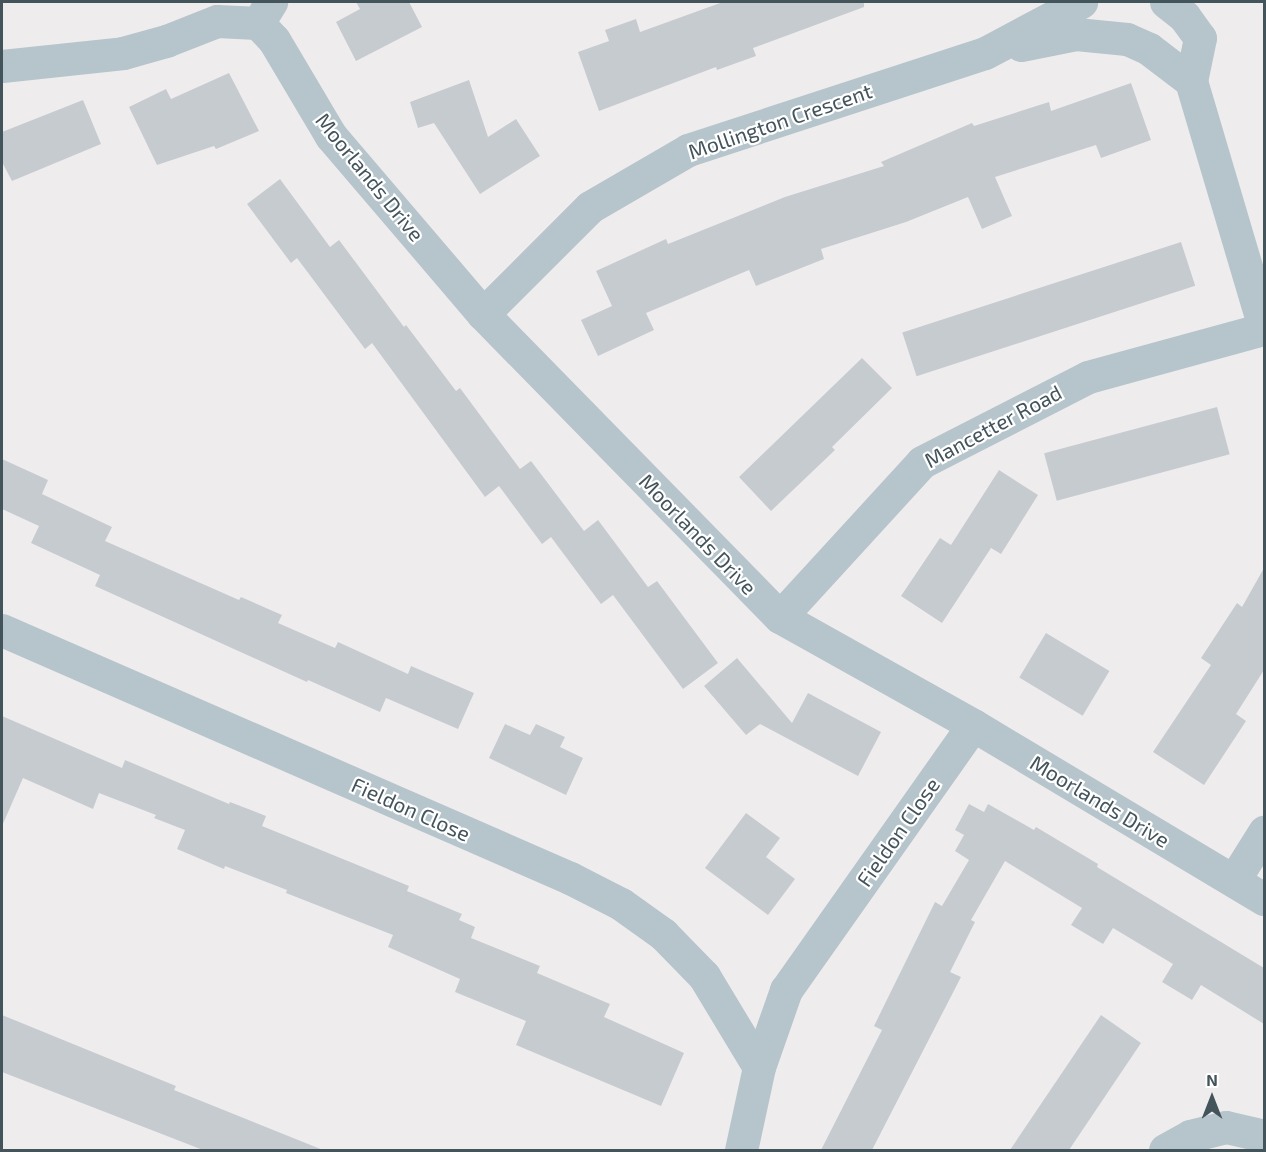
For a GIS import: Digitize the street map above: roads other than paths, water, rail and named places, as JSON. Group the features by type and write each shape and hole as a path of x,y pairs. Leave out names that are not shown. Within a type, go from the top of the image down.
{"street":[{"name":"Mollington Crescent","path":"483,314 590,207 688,150 985,53 1081,2"},
{"path":"1166,2 1184,16 1200,39 1191,81 1264,328"},
{"path":"2,66 123,53 166,41 218,21 264,12"},
{"name":"Moorlands Drive","path":"264,12 274,40 332,136 483,314 780,617 973,725 1264,899"},
{"path":"985,53 1076,34 1103,35 1127,39 1149,49 1191,81"},
{"name":"Mancetter Road","path":"780,617 922,462 1088,376 1264,328"},
{"name":"Fieldon Close","path":"2,630 570,878 621,904 663,934 704,976 759,1067"},
{"name":"Fieldon Close","path":"741,1150 759,1067 786,990 973,725"},
{"path":"1234,880 1264,832"},
{"path":"1165,1150 1190,1136 1226,1127 1264,1136"}]}
